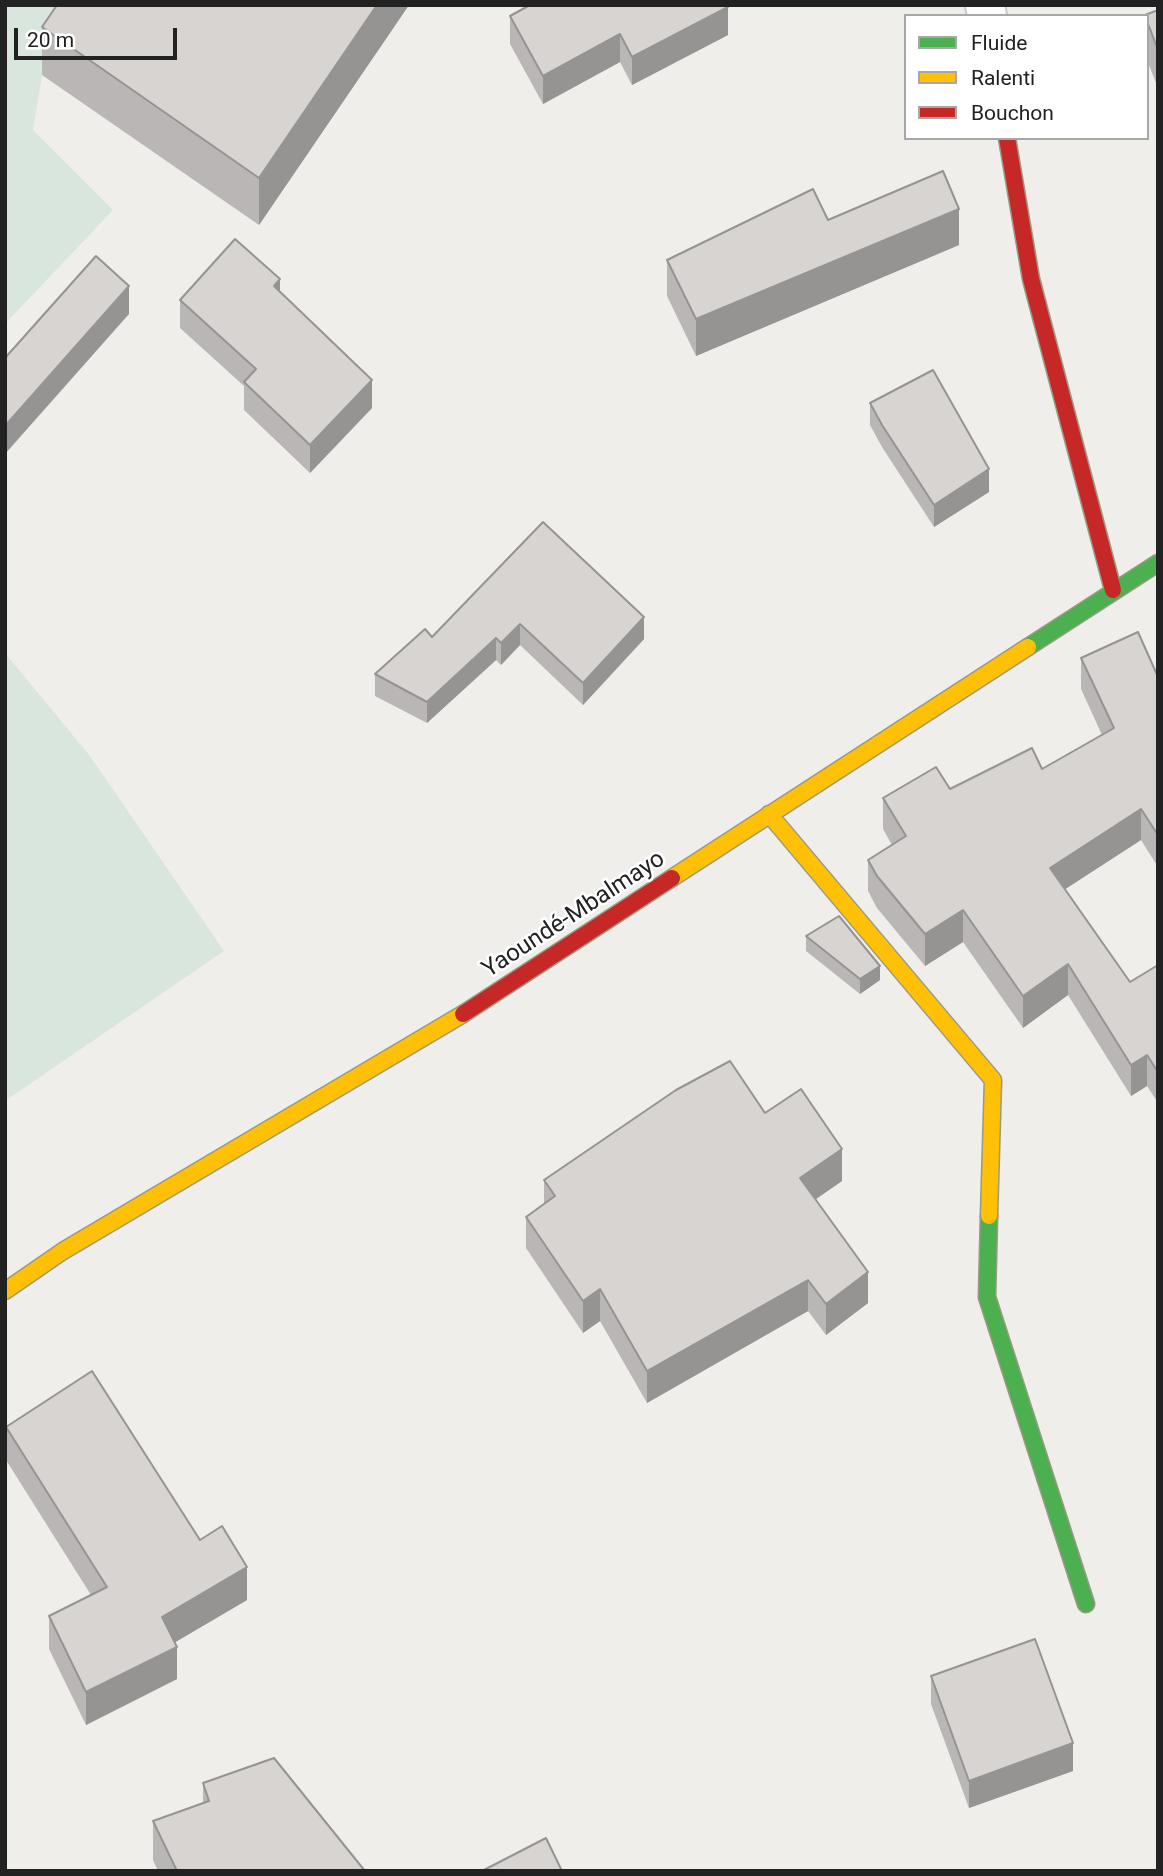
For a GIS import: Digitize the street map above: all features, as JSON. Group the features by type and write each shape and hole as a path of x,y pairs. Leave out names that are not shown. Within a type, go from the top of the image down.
{"main road":[{"path":"1007,140 1031,279 1113,590"},
{"name":"Yaoundé-Mbalmayo","path":"5,1291 63,1251 498,993 1158,563"},
{"path":"769,814 993,1080 987,1297 1086,1604"}],"shaded area":[{"path":"5,5 82,5 42,75 33,130 113,210 5,324"},
{"path":"5,653 90,756 224,951 5,1101"}],"building":[{"path":"57,5 377,5 259,178 42,27"},
{"path":"530,5 728,7 632,57 620,34 543,76 510,16"},
{"path":"1158,10 1158,50 1149,26 1148,14"},
{"path":"943,171 959,209 696,319 667,260 813,189 828,220"},
{"path":"235,239 280,279 274,286 372,380 310,445 244,382 256,369 180,300"},
{"path":"96,256 129,286 5,426 5,358"},
{"path":"933,370 989,469 934,505 870,403"},
{"path":"543,522 644,617 583,683 520,624 501,643 496,638 427,702 375,674 425,629 432,637"},
{"path":"1138,632 1158,677 1158,835 1141,809 1050,868 1130,982 1158,965 1158,1072 1147,1055 1131,1065 1068,964 1023,996 963,910 925,934 877,876 868,860 906,836 883,798 936,767 950,789 1032,748 1042,769 1114,728 1081,658"},
{"path":"839,916 880,966 860,979 806,936"},
{"path":"730,1061 765,1113 801,1089 842,1149 800,1178 868,1272 826,1304 808,1280 647,1371 600,1289 583,1301 526,1217 555,1196 544,1180 676,1090"},
{"path":"92,1371 200,1540 222,1526 247,1567 162,1617 177,1647 86,1692 49,1616 107,1587 6,1427"},
{"path":"1035,1639 1073,1743 969,1781 931,1676"},
{"path":"274,1758 365,1871 177,1871 153,1821 209,1801 203,1783"},
{"path":"546,1838 562,1871 482,1871"}],"traffic: fast":[{"path":"1028,647 1158,563"},
{"path":"989,1216 987,1297 1086,1604"}],"traffic: slow":[{"path":"672,878 1028,647"},
{"path":"769,814 993,1080 989,1216"},
{"path":"5,1291 63,1251 463,1014"}],"traffic: jam":[{"path":"1007,140 1031,279 1113,590"},
{"path":"463,1014 672,878"}]}
